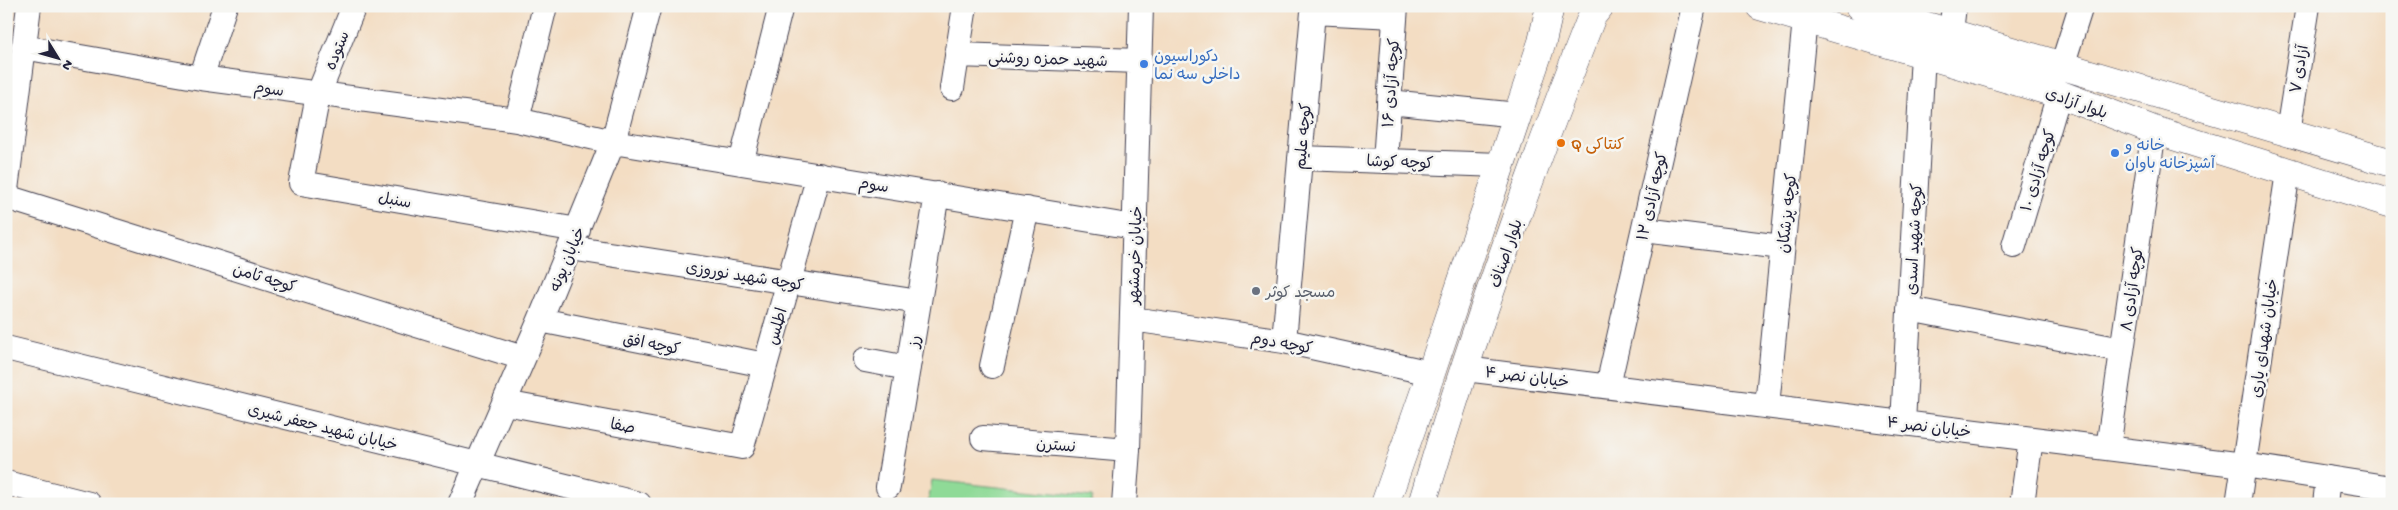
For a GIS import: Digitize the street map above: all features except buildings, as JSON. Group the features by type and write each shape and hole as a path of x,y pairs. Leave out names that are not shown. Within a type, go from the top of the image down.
{"main road":[{"name":"بلوار اصناف","path":"1422,504 1465,368 1536,162 1592,16 1600,6"},
{"name":"بلوار آزادی","path":"1760,6 2060,94 2154,130 2392,204"},
{"name":"بلوار آزادی","path":"1859,6 1953,19 2062,66 2392,163"},
{"name":"بلوار اصناف","path":"1385,504 1501,165 1548,16"},
{"path":"1548,16 1555,19 1569,19 1580,27 1583,38"}],"street":[{"path":"6,190 29,6"},
{"path":"202,78 225,6"},
{"name":"ستوده","path":"318,95 354,6"},
{"path":"517,120 545,6"},
{"name":"خیابان پونه","path":"460,504 540,320 613,142 649,6"},
{"path":"741,162 781,6"},
{"path":"952,88 965,6"},
{"name":"خیابان خرمشهر","path":"1124,504 1128,450 1141,6"},
{"name":"کوچه آزادی ۱۲","path":"1608,386 1694,6"},
{"path":"2062,66 2081,6"},
{"name":"آزادی ۷","path":"2288,132 2308,6"},
{"name":"کوچه آزادی ۱۶","path":"1385,160 1396,11"},
{"name":"کوچه علیم","path":"1284,341 1313,12 1396,11"},
{"name":"کوچه پزشکان","path":"1767,406 1804,20"},
{"name":"سوم","path":"23,47 202,78 318,95 517,120 613,142 1134,227"},
{"name":"کوچه شهید اسدی","path":"1903,423 1923,54"},
{"name":"شهید حمزه روشنی","path":"957,55 1140,61"},
{"name":"کوچه آزادی ۱۰","path":"2014,246 2060,94"},
{"name":"سنبل","path":"318,95 301,183 574,239"},
{"path":"1389,102 1518,114"},
{"name":"کوچه آزادی ۸","path":"2108,448 2154,130"},
{"name":"کوچه کوشا","path":"1300,158 1501,165"},
{"name":"خیابان شهدای یاری","path":"2238,504 2288,172"},
{"name":"اطلس","path":"742,447 819,175"},
{"name":"رز","path":"888,487 937,194"},
{"name":"کوچه ثامن","path":"6,196 523,358"},
{"path":"992,366 1027,209"},
{"path":"1644,230 1782,248"},
{"name":"کوچه شهید نوروزی","path":"574,239 789,282 919,302"},
{"path":"1909,309 2122,350"},
{"name":"کوچه افق","path":"540,320 765,365"},
{"name":"کوچه دوم","path":"1132,320 1284,341 1431,373"},
{"name":"خیابان شهید جعفر شیری","path":"6,348 639,504"},
{"path":"865,360 908,368"},
{"name":"خیابان نصر ۴","path":"1465,368 2244,465 2392,488"},
{"name":"صفا","path":"504,403 742,447"},
{"name":"نسترن","path":"983,438 1128,450"},
{"path":"2022,504 2031,439"},
{"path":"2325,504 2328,478"},
{"path":"6,483 89,504"}],"green space":[{"path":"932,480 1092,497 1092,504 928,504"}],"place":[{"name":"دکوراسیون داخلی سه نما","path":"1144,64"},
{"name":"Q کنتاکی","path":"1561,143"},
{"name":"خانه و آشپزخانه باوان","path":"2115,153"},
{"name":"مسجد کوثر","path":"1256,291"}]}
